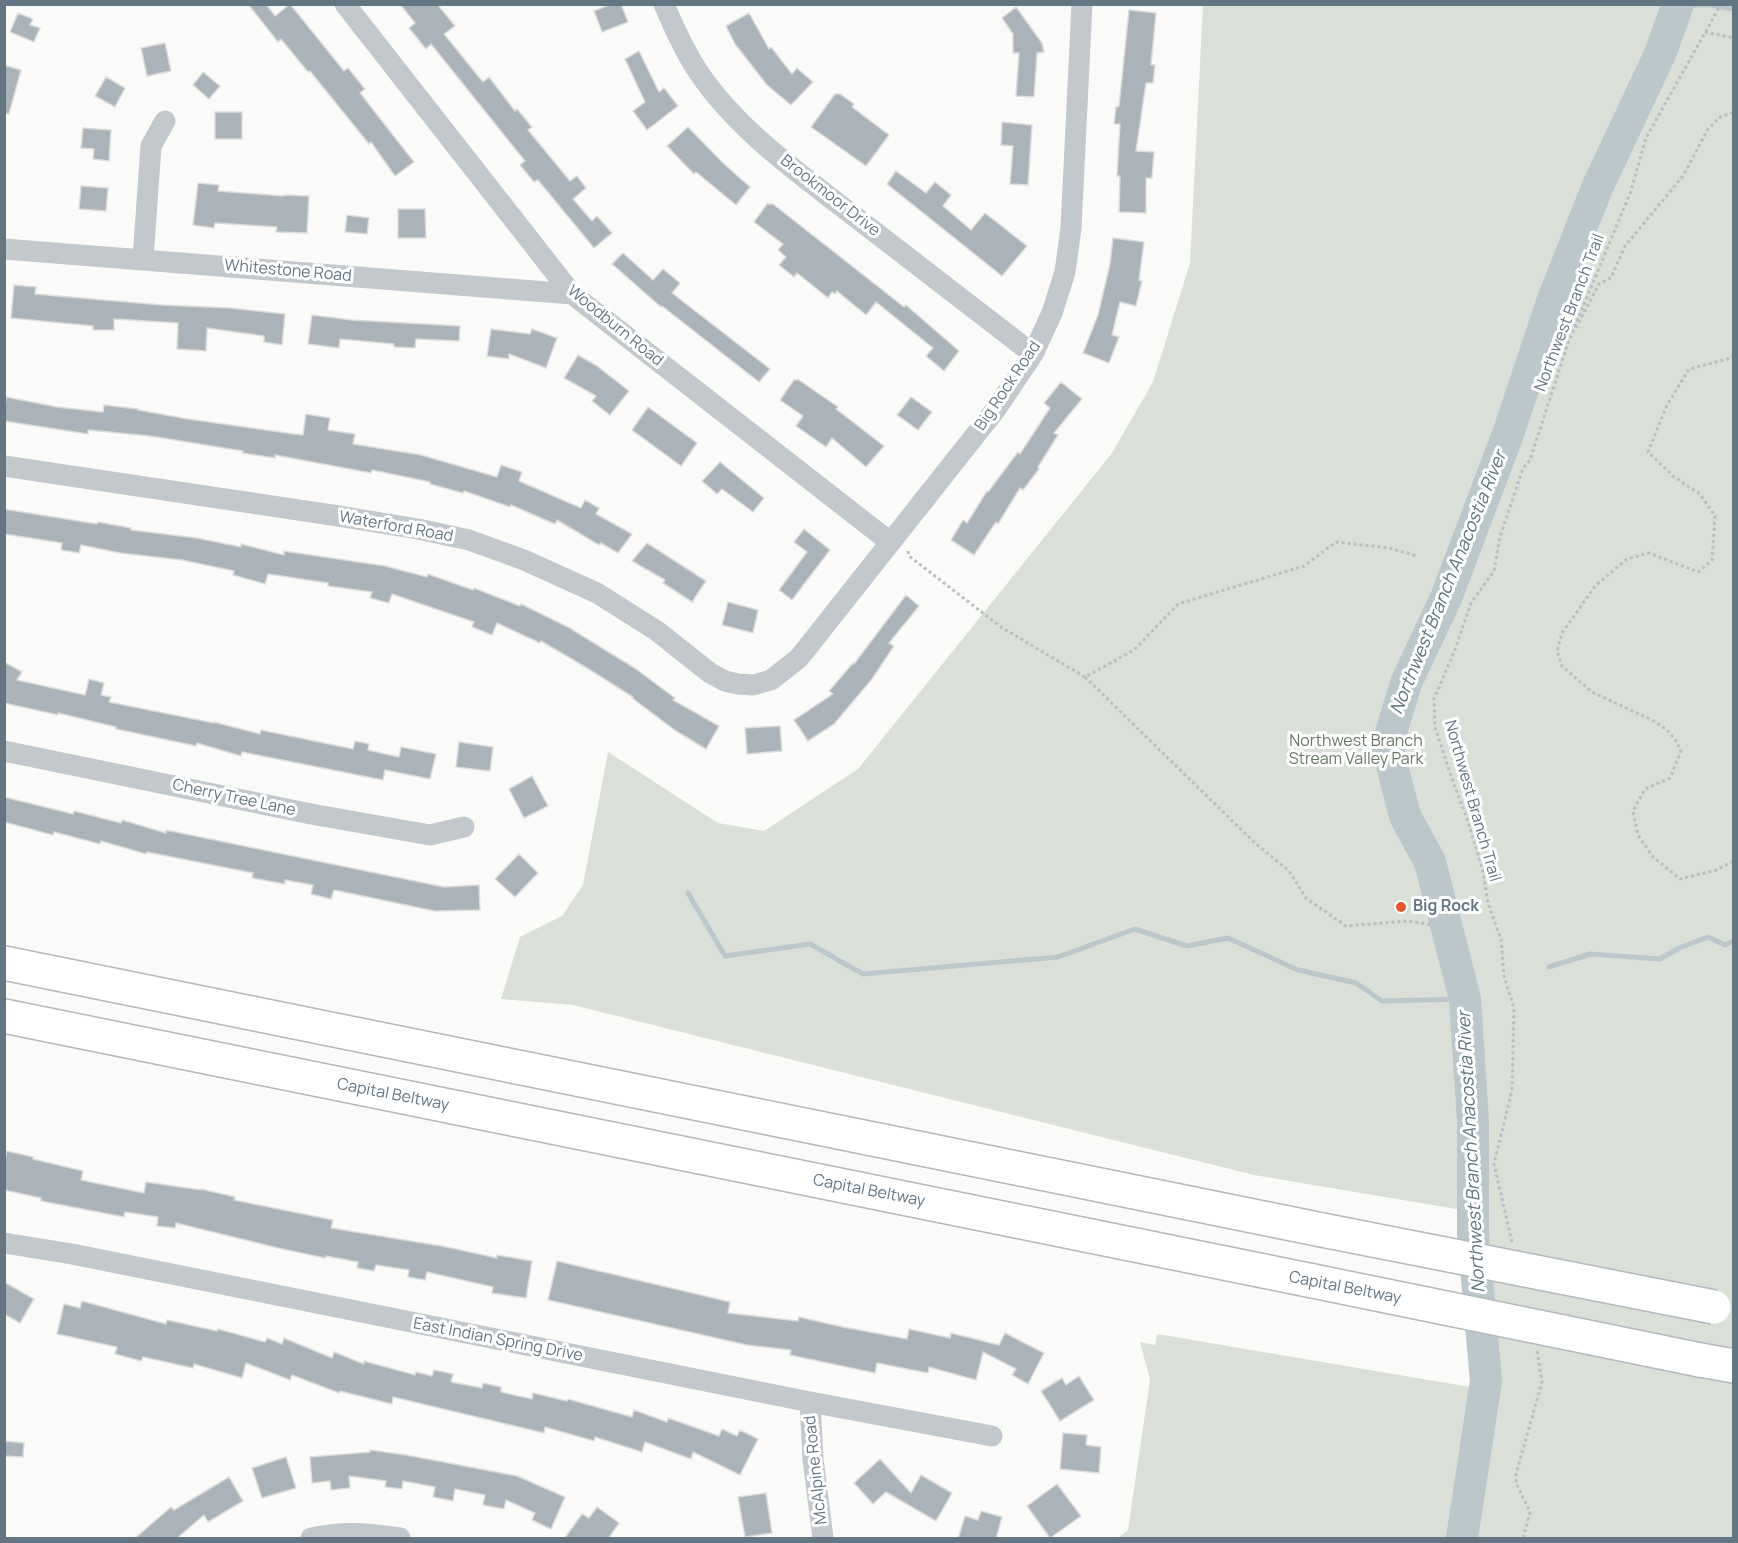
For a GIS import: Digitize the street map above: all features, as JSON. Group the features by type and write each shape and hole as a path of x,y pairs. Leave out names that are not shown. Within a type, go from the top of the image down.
{"highway":[{"path":"4,963 1322,1230 1724,1309"},
{"name":"Capital Beltway","path":"4,1016 1734,1366"},
{"path":"4,1025 72,1030"}],"street":[{"name":"Woodburn Road","path":"345,4 572,294 893,537"},
{"name":"Brookmoor Drive","path":"664,4 675,30 699,73 720,100 752,133 811,182 1033,354"},
{"name":"Big Rock Road","path":"753,685 771,680 799,658 996,409 1033,354 1053,313 1065,273 1070,239 1082,4"},
{"path":"143,259 151,146 165,122"},
{"name":"Whitestone Road","path":"4,249 572,294"},
{"name":"Waterford Road","path":"4,466 332,515 469,540 524,560 597,593 657,632 710,673 725,681 753,685"},
{"name":"Cherry Tree Lane","path":"4,751 311,814 430,835 464,827"},
{"name":"East Indian Spring Drive","path":"4,1243 72,1254 810,1402 992,1436"},
{"name":"McAlpine Road","path":"810,1402 813,1459 823,1539"},
{"path":"311,1539 326,1535 363,1533 400,1539"}],"path":[{"name":"Northwest Branch Trail","path":"1513,1248 1494,1164 1512,1089 1515,1008 1504,975 1501,939 1488,903 1482,867 1435,727 1434,699 1471,603 1494,571 1500,537 1523,468 1530,460 1568,343 1631,191 1646,138 1721,4"},
{"path":"1705,32 1734,38"},
{"path":"1568,343 1599,284 1611,278 1625,246 1683,176 1708,129 1720,117 1734,112"},
{"path":"1734,355 1728,359 1689,369 1667,405 1648,452 1674,477 1700,494 1715,516 1712,560 1698,572 1649,554 1627,559 1596,585 1562,633 1557,651 1562,666 1592,692 1652,720 1675,738 1681,751 1670,778 1646,789 1633,812 1638,834 1653,857 1680,879 1716,870 1734,861"},
{"path":"893,537 907,541 909,555 992,620 1085,677 1256,843 1289,871 1306,898 1346,926 1408,921 1434,926"},
{"path":"1085,677 1134,650 1178,604 1304,566 1336,542 1389,548 1418,556"},
{"path":"1523,1539 1530,1512 1516,1483 1516,1473 1542,1382 1537,1348"}],"green space":[{"name":"Northwest Branch Stream Valley Park","path":"1203,5 1733,5 1733,1538 1118,1538 1128,1530 1150,1380 1140,1342 1155,1345 1157,1334 1476,1388 1486,1214 1254,1175 573,1005 501,999 520,937 562,916 583,885 608,752 718,823 764,831 858,769 1112,453 1153,382 1190,263"}],"building":[{"path":"248,4 266,4 275,16 290,4 344,71 348,68 365,89 360,93 414,162 395,176 371,142 369,144 281,39 278,42"},
{"path":"400,4 437,4 455,26 444,34 483,82 489,77 515,111 517,109 532,127 528,130 570,181 577,176 586,188 573,199 592,221 597,216 612,233 594,248 538,180 534,182 520,165 525,161 431,44 426,49 409,28 415,23"},
{"path":"612,4 621,4 628,22 602,32 594,11"},
{"path":"1016,7 1042,43 1044,52 1037,53 1034,97 1016,96 1019,53 1013,53 1013,34 1002,18"},
{"path":"1129,10 1156,13 1151,65 1155,65 1153,83 1146,83 1136,151 1154,152 1152,178 1146,178 1146,213 1119,212 1120,176 1117,176 1120,124 1114,124 1116,107 1119,106"},
{"path":"18,13 33,19 30,25 40,28 34,42 10,32"},
{"path":"749,13 769,49 771,47 792,74 797,68 813,82 791,105 767,85 735,44 726,26"},
{"path":"165,43 171,71 147,76 141,48"},
{"path":"639,51 659,92 664,88 678,106 647,130 633,111 645,102 625,59"},
{"path":"4,65 21,70 9,114 4,113"},
{"path":"203,72 220,86 209,99 193,85"},
{"path":"106,77 125,88 115,107 95,96"},
{"path":"835,94 840,94 854,104 852,107 889,135 866,166 811,127"},
{"path":"215,112 242,112 242,139 215,139"},
{"path":"1002,122 1032,125 1028,185 1010,184 1013,146 1001,145"},
{"path":"688,127 750,187 736,205 696,172 694,174 667,146"},
{"path":"83,128 111,130 109,161 93,159 94,149 81,148"},
{"path":"896,171 926,193 935,182 951,195 943,206 971,230 985,213 1027,246 1002,276 887,184"},
{"path":"198,183 219,185 218,191 309,196 307,233 276,232 277,227 215,223 214,228 193,225"},
{"path":"81,186 108,188 106,211 79,209"},
{"path":"767,204 773,204 904,307 906,305 959,351 944,371 926,356 933,348 876,302 866,315 837,291 835,294 832,292 828,298 797,273 794,277 779,265 786,257 778,250 783,244 754,222"},
{"path":"398,209 425,209 426,238 398,238"},
{"path":"347,215 369,218 367,234 345,232"},
{"path":"1113,238 1144,242 1139,280 1142,281 1136,306 1120,302 1112,335 1119,337 1109,363 1083,353 1098,315 1110,264"},
{"path":"623,253 653,280 663,269 680,283 672,293 770,369 759,382 661,307 612,264"},
{"path":"14,285 36,287 35,294 285,314 282,345 264,342 264,336 207,328 206,351 177,349 178,323 114,319 114,330 93,330 93,326 11,318"},
{"path":"312,315 352,320 460,326 459,341 416,339 415,348 340,339 339,348 308,344"},
{"path":"491,329 530,334 532,329 557,338 546,368 509,354 509,359 487,356"},
{"path":"578,355 597,366 629,391 610,415 592,401 596,396 564,378"},
{"path":"794,380 799,380 838,407 836,409 884,446 866,467 832,438 826,447 796,426 803,416 780,400"},
{"path":"1061,382 1082,399 1054,433 1058,435 1038,467 1039,469 1023,490 1020,488 998,524 996,522 974,555 951,540 963,520 967,523 987,491 1018,452 1020,454 1050,408 1044,403"},
{"path":"6,397 57,407 103,412 104,405 138,409 188,419 303,435 306,414 330,418 328,430 355,434 353,444 421,455 497,477 501,465 522,472 519,481 581,508 585,500 599,508 596,514 632,534 618,553 601,543 599,545 557,520 555,524 511,505 510,507 464,491 463,493 430,484 430,482 372,470 371,473 275,455 275,458 150,436 88,430 88,434 4,421"},
{"path":"911,397 932,412 918,430 897,415"},
{"path":"648,407 697,443 681,466 632,430"},
{"path":"720,462 764,498 753,512 722,489 717,494 702,481"},
{"path":"4,509 97,524 98,522 131,528 131,530 197,538 241,547 241,544 284,555 284,551 385,566 427,577 428,574 473,590 474,588 520,606 521,604 568,627 636,669 675,698 673,700 719,726 706,749 676,731 633,697 587,668 541,641 540,643 497,623 492,635 472,627 474,622 392,594 389,603 370,598 372,592 328,586 328,583 268,574 265,584 233,575 234,571 182,560 120,553 81,545 79,553 61,550 62,543 4,534"},
{"path":"804,529 830,550 792,600 779,590 807,552 794,542"},
{"path":"647,543 706,581 692,602 663,583 665,580 632,561"},
{"path":"906,595 919,606 889,643 894,646 872,679 834,724 808,741 794,720 833,694 829,691 854,664"},
{"path":"728,602 758,610 753,633 722,625"},
{"path":"4,662 22,672 17,680 85,695 89,679 104,683 101,695 111,697 109,702 214,722 260,734 261,730 353,749 355,741 369,744 368,750 399,757 401,747 436,754 430,779 385,770 383,780 242,752 241,756 197,743 196,746 116,729 116,727 58,713 58,715 4,703"},
{"path":"780,726 782,751 747,754 745,728"},
{"path":"459,742 493,747 490,771 456,767"},
{"path":"532,776 548,806 524,818 509,789"},
{"path":"4,797 73,814 74,811 121,823 122,820 166,833 166,830 444,887 479,885 480,910 435,911 334,890 331,899 311,894 313,885 285,880 285,884 252,878 253,873 147,852 146,854 101,841 100,844 54,832 53,835 4,822"},
{"path":"519,854 538,873 515,897 495,879"},
{"path":"7,1151 83,1171 81,1180 144,1193 146,1182 201,1189 235,1197 234,1200 333,1220 331,1228 447,1247 497,1258 497,1255 532,1261 526,1298 492,1293 493,1287 427,1272 425,1280 408,1277 409,1270 376,1265 374,1271 357,1268 358,1262 278,1248 176,1223 175,1228 157,1226 158,1217 125,1212 124,1217 41,1201 41,1198 4,1190 4,1163"},
{"path":"557,1261 730,1302 728,1313 798,1321 799,1317 907,1339 909,1329 950,1338 951,1333 999,1345 1005,1333 1044,1353 1028,1384 1012,1375 1016,1369 983,1352 976,1380 929,1367 928,1373 877,1363 875,1373 790,1355 791,1350 747,1345 548,1300"},
{"path":"4,1282 34,1299 20,1323 4,1314"},
{"path":"82,1301 166,1324 167,1320 217,1331 218,1329 265,1342 267,1338 282,1344 284,1338 332,1358 334,1352 364,1364 364,1361 415,1375 416,1372 432,1376 434,1370 453,1374 451,1382 482,1388 483,1383 501,1387 501,1392 532,1399 533,1393 567,1401 568,1399 632,1417 634,1410 667,1422 668,1418 719,1436 722,1429 737,1436 740,1430 758,1439 740,1475 693,1452 691,1459 645,1442 642,1452 595,1437 594,1441 545,1427 544,1433 393,1397 392,1404 340,1391 339,1393 292,1375 290,1380 246,1363 242,1378 194,1364 193,1368 143,1357 141,1361 115,1354 117,1347 57,1334 64,1304 80,1308"},
{"path":"1079,1376 1094,1400 1060,1421 1041,1391 1062,1378 1066,1385"},
{"path":"1063,1433 1087,1435 1086,1445 1101,1447 1099,1473 1060,1469"},
{"path":"4,1441 24,1443 23,1457 4,1456"},
{"path":"370,1450 517,1476 565,1497 551,1529 532,1520 535,1513 506,1500 504,1509 483,1505 485,1495 455,1489 453,1501 433,1497 435,1487 403,1481 402,1489 385,1487 386,1481 349,1476 350,1488 331,1490 330,1481 312,1483 310,1457 370,1452"},
{"path":"286,1457 296,1488 262,1498 252,1468"},
{"path":"880,1459 911,1493 921,1475 952,1493 936,1521 886,1492 873,1504 854,1483"},
{"path":"229,1477 243,1501 208,1522 204,1515 176,1539 134,1539 171,1507 174,1510"},
{"path":"1057,1484 1081,1516 1050,1538 1027,1506"},
{"path":"766,1493 772,1533 745,1537 738,1497"},
{"path":"597,1507 619,1523 608,1539 564,1539 582,1514 589,1518"},
{"path":"981,1511 1002,1517 996,1539 958,1539 965,1516 978,1520"}],"waterway":[{"name":"Northwest Branch Anacostia River","path":"1462,1538 1486,1381 1473,1234 1473,1121 1465,999 1430,862 1405,816 1387,746 1406,683 1446,598 1508,434 1552,302 1597,188 1660,54 1678,4"},
{"path":"1678,5 1710,5 1734,9"},
{"path":"688,893 725,956 810,944 863,974 1058,957 1135,929 1187,946 1228,938 1298,970 1356,983 1382,1001 1465,999"},
{"path":"1549,967 1590,954 1660,959 1679,948 1708,937 1725,945 1734,941"}],"place":[{"name":"Big Rock","path":"1401,907"}]}
